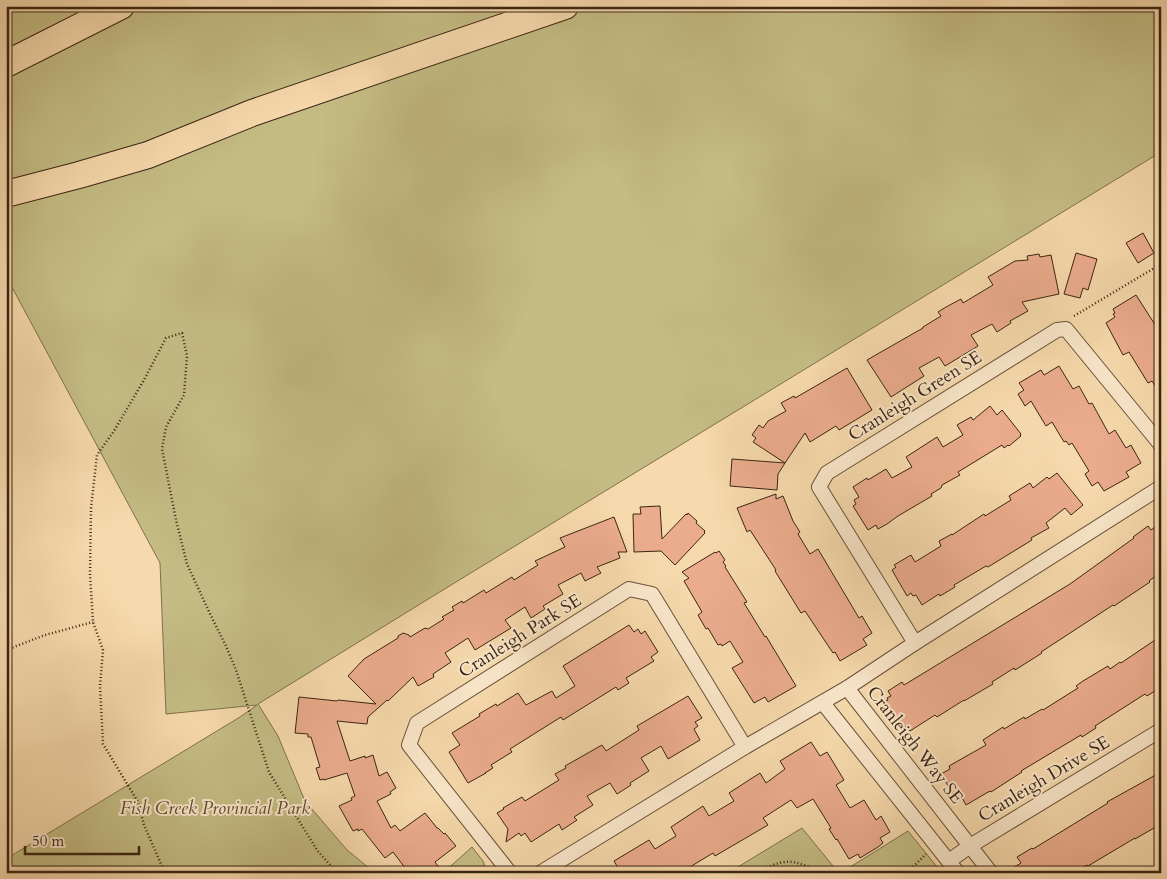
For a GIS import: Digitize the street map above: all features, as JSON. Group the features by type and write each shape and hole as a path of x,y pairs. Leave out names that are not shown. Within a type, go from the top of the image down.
{"highway":[{"path":"6,60 93,6"},
{"path":"6,64 121,6"},
{"path":"6,194 79,176 148,155 252,113 565,6"}],"street":[{"name":"Cranleigh Green SE","path":"915,643 819,487 827,473 1057,330 1066,329 1161,445"},
{"path":"540,873 745,747 823,703 1161,487"},
{"name":"Cranleigh Park SE","path":"510,873 409,745 417,723 629,589 652,594 745,747"},
{"name":"Cranleigh Way SE","path":"847,688 991,873"},
{"path":"823,703 958,873"},
{"name":"Cranleigh Drive SE","path":"949,861 970,846 1161,730"}],"path":[{"path":"1074,316 1161,264"},
{"path":"166,873 144,825 138,802 103,744 100,686 103,650 93,622 90,575 91,508 97,455 114,431 166,338 182,333 187,356 184,395 166,427 162,449 187,564 236,670 269,772 317,850 337,873"},
{"path":"6,650 45,635 93,622"},
{"path":"897,873 912,868 928,852"},
{"path":"758,873 787,861 806,865 824,873"}],"green space":[{"name":"Fish Creek Provincial Park","path":"6,6 1161,6 1161,152 258,704 278,736 305,801 347,850 369,868 371,873 6,873 6,859 257,705 166,714 160,563 6,276"},
{"path":"802,828 837,871 847,869 908,831 942,873 728,873"},
{"path":"472,847 483,861 487,873 443,873"}],"building":[{"path":"1143,233 1154,253 1138,263 1126,243"},
{"path":"1076,253 1097,259 1088,290 1083,288 1080,298 1064,294"},
{"path":"1039,254 1040,257 1051,255 1059,294 1022,302 1028,311 1010,321 1011,323 997,332 992,324 971,335 978,346 945,366 939,357 919,368 924,376 891,397 867,360 941,316 938,312 946,307 961,299 963,303 993,285 988,277 1015,261 1028,260 1027,256"},
{"path":"1136,295 1161,334 1161,395 1152,381 1148,383 1129,352 1123,355 1106,323 1115,317 1113,309"},
{"path":"1059,366 1073,389 1079,386 1089,404 1092,403 1109,434 1115,430 1126,448 1131,445 1141,463 1126,472 1129,477 1104,491 1098,482 1092,486 1085,474 1089,471 1072,443 1069,445 1066,441 1064,442 1052,422 1046,426 1031,401 1025,406 1018,394 1024,390 1019,383 1041,370 1044,375"},
{"path":"847,368 872,410 839,430 836,426 810,442 805,433 785,463 753,442 756,438 752,435 759,425 763,428 768,421 786,411 781,403 794,396 795,398"},
{"path":"990,406 997,415 1002,410 1021,436 1009,446 1004,448 1002,445 958,472 960,475 942,485 941,488 931,494 932,496 887,524 878,529 876,525 868,530 853,506 856,504 854,500 859,497 853,487 886,469 892,478 912,467 906,457 937,437 943,447 963,435 957,425 971,417 973,420"},
{"path":"732,459 785,463 778,474 777,490 730,486"},
{"path":"1057,473 1083,505 1071,515 1065,508 1046,523 1049,528 1031,538 1032,540 922,605 916,595 913,596 911,593 907,596 892,570 896,567 894,565 911,555 915,562 941,546 939,541 1011,500 1009,496 1030,483 1033,488 1047,477 1049,479"},
{"path":"776,494 776,499 783,496 793,521 800,532 798,534 810,554 818,549 859,618 862,616 872,633 863,639 867,645 840,661 805,611 801,613 750,530 747,532 737,508"},
{"path":"660,506 662,539 688,513 705,531 675,565 661,551 634,552 633,514 641,514 640,507"},
{"path":"614,517 627,552 618,552 620,558 597,567 601,573 585,581 581,573 558,585 563,594 543,606 545,609 531,618 525,607 505,620 511,628 475,650 468,638 445,653 451,662 433,674 434,677 418,686 413,677 368,717 367,724 337,721 350,761 373,755 379,776 387,772 396,788 390,792 391,794 377,801 391,828 395,825 400,831 425,813 437,828 445,833 456,846 435,862 443,873 409,873 393,852 385,858 362,829 353,831 339,806 352,800 351,798 355,796 347,773 320,780 316,768 320,767 311,737 308,737 308,734 295,733 299,697 376,704 348,676 364,659 403,633 410,637 425,628 428,629 444,619 442,617 454,610 452,607 462,601 463,603 484,590 486,593 512,577 514,580 538,565 535,561 565,547 560,538"},
{"path":"1161,523 1161,572 1150,582 1042,653 992,682 993,684 937,717 935,715 910,731 907,726 899,731 882,703 891,696 888,691 902,682 904,685 1070,584 1148,526 1151,530"},
{"path":"719,551 725,560 723,562 725,567 747,602 744,603 796,686 768,702 765,697 754,703 732,668 743,662 730,641 722,646 721,644 718,645 708,628 706,629 698,615 702,612 684,581 689,578 682,572"},
{"path":"629,625 634,632 638,629 641,634 645,631 658,652 651,657 654,661 626,678 629,683 618,690 616,687 563,720 561,717 510,749 512,752 491,765 493,768 468,783 449,752 460,745 452,733 480,716 479,714 518,693 526,705 552,691 556,698 575,686 563,666"},
{"path":"1161,636 1161,687 1147,696 1145,694 1095,726 1096,728 1082,737 1081,735 1021,771 991,792 966,805 961,796 956,799 941,774 950,769 949,766 986,745 983,740 1003,727 1004,729 1024,717 1025,719 1043,710 1078,688 1076,686 1083,681 1108,666 1110,669 1121,663"},
{"path":"688,696 702,718 695,722 698,726 694,729 700,740 668,759 661,746 641,758 649,771 617,794 610,783 587,796 593,805 574,817 577,820 562,830 559,824 531,842 525,833 521,836 519,833 506,842 508,829 497,813 503,808 522,797 525,801 559,780 555,774 566,768 565,766 602,745 606,751 639,730 637,726"},
{"path":"811,742 820,756 827,752 844,780 836,785 850,808 864,800 876,820 881,816 890,832 880,838 883,843 878,847 860,858 858,854 849,859 829,829 831,828 813,799 797,808 791,800 763,818 768,825 715,856 713,853 680,873 621,873 614,861 649,840 655,849 676,836 671,827 703,806 709,816 734,801 729,793 760,773 766,783 785,769 780,761"},
{"path":"1161,772 1161,824 1074,873 1005,873 1021,863 1017,857 1033,849 1107,802"}]}
